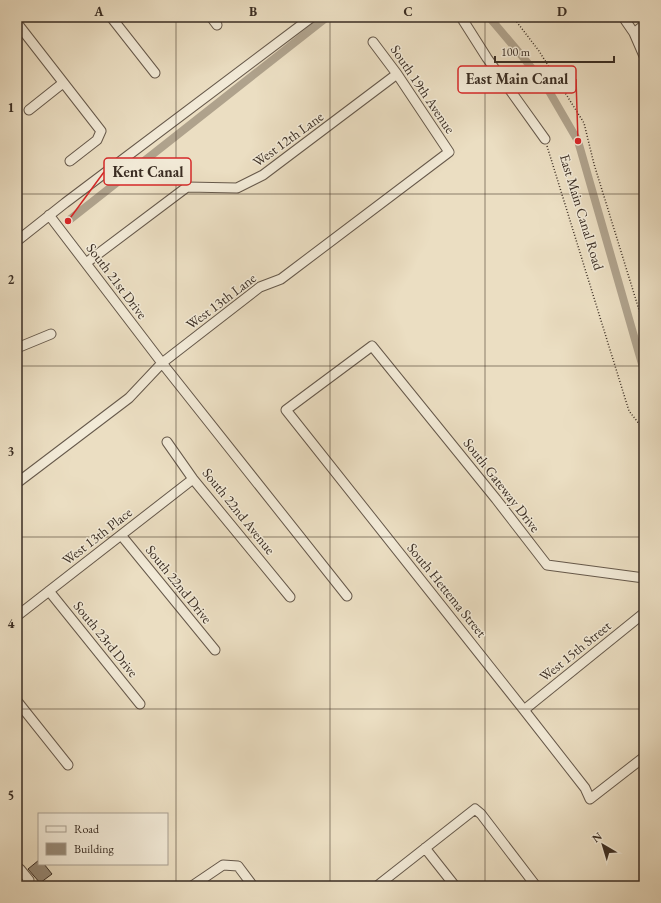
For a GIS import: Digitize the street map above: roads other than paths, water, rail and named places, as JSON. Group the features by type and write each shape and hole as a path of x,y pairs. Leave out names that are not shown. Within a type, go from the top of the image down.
{"street":[{"path":"111,17 155,73"},
{"path":"211,17 217,25"},
{"path":"17,241 49,215 312,17"},
{"path":"461,17 545,139"},
{"path":"623,17 634,33 644,56"},
{"path":"17,24 101,131 97,140 70,161"},
{"path":"634,33 644,25"},
{"name":"South 19th Avenue","path":"373,42 397,74 449,152"},
{"name":"West 12th Lane","path":"86,263 186,187 237,188 263,175 397,74"},
{"path":"29,110 63,82"},
{"name":"West 13th Lane","path":"17,483 129,398 162,363 260,287 281,279 449,152"},
{"name":"South 21st Drive","path":"49,215 162,363 347,596"},
{"path":"17,348 51,334"},
{"name":"South Gateway Drive","path":"286,410 372,346 496,499 547,565 644,578"},
{"name":"South Hettema Street","path":"286,410 585,788 590,799 644,756"},
{"name":"South 22nd Avenue","path":"167,442 193,479 290,597"},
{"name":"West 13th Place","path":"17,616 193,479"},
{"name":"South 22nd Drive","path":"121,535 215,650"},
{"name":"South 23rd Drive","path":"49,590 140,704"},
{"name":"West 15th Street","path":"524,710 644,613"},
{"path":"17,701 68,765"},
{"path":"377,886 475,809 481,814 536,886"},
{"path":"425,848 455,886"},
{"path":"192,886 223,865 238,866 253,886"},
{"path":"17,870 20,868 28,880 21,886"}],"waterway":[{"path":"68,221 327,17"},
{"path":"489,17 546,86 578,141 644,371"}],"place":[{"name":"East Main Canal","path":"578,141"},
{"name":"Kent Canal","path":"68,221"}]}
